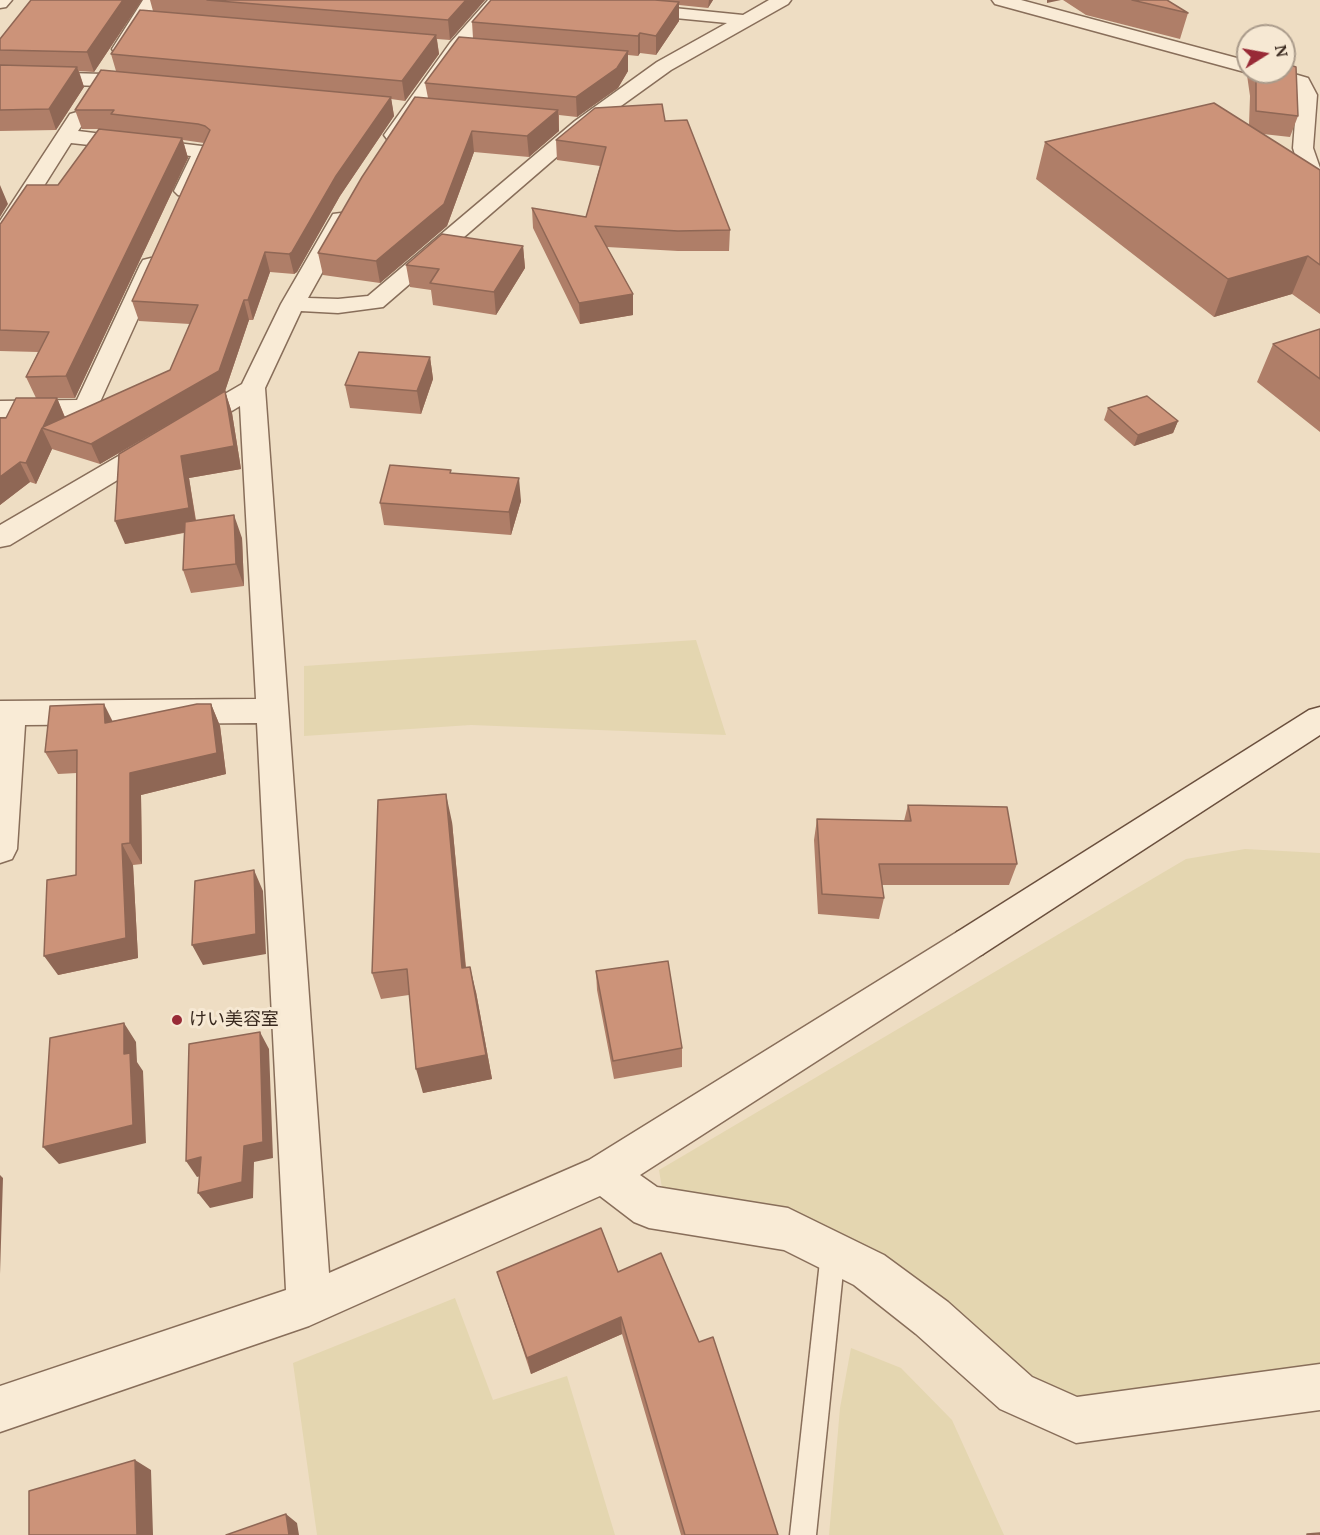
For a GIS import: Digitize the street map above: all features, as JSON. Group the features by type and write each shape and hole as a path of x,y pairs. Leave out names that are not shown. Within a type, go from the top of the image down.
{"street":[{"path":"0,238 152,0"},
{"path":"379,158 456,47 496,0"},
{"path":"293,304 338,306 375,302 582,125 664,66 782,0"},
{"path":"1001,0 1236,64"},
{"path":"618,8 745,20"},
{"path":"138,20 162,22"},
{"path":"641,64 664,66"},
{"path":"0,77 103,80 162,86"},
{"path":"1296,81 1301,82 1307,95 1303,148 1309,168 1320,181"},
{"path":"559,123 582,125"},
{"path":"66,136 203,151 174,216"},
{"path":"309,1304 252,388 293,304 354,197"},
{"path":"0,409 86,408 159,248"},
{"path":"0,538 252,388"},
{"path":"0,849 5,713 272,711"},
{"path":"0,1409 309,1304 604,1174 1320,719"},
{"path":"604,1174 649,1207 788,1229 869,1270 923,1311 1016,1393 1076,1420 1320,1387"}],"lane":[{"path":"803,1535 833,1252"}],"shaded area":[{"path":"696,640 726,735 471,725 304,736 304,666"},
{"path":"1245,849 1320,853 1320,1368 1080,1403 1023,1378 912,1282 663,1194 659,1170 1186,859"},
{"path":"455,1298 493,1400 567,1376 615,1535 317,1535 293,1363"},
{"path":"851,1348 901,1368 952,1420 1004,1535 829,1535 840,1408"}],"building":[{"path":"31,0 123,0 87,52 0,50 0,39"},
{"path":"207,0 466,0 448,20"},
{"path":"491,0 679,2 656,36 640,33 638,36 472,22"},
{"path":"1132,0 1167,0 1188,13"},
{"path":"140,10 436,35 402,81 111,54"},
{"path":"459,37 628,51 617,68 576,97 425,83"},
{"path":"0,65 77,67 49,109 0,110"},
{"path":"1296,67 1298,116 1256,111 1256,84 1296,84"},
{"path":"101,70 391,97 336,176 292,252 289,254 265,252 248,300 244,300 219,371 91,444 42,428 26,463 20,462 0,477 0,418 6,418 16,398 57,398 43,427 170,370 198,305 132,301 210,130 198,124 111,114 114,110 75,110"},
{"path":"415,97 558,110 527,136 472,131 444,204 376,261 318,253 362,177"},
{"path":"1214,103 1320,170 1320,265 1308,256 1228,279 1045,142"},
{"path":"662,104 665,121 687,120 730,230 678,231 595,226 633,294 579,303 532,208 586,217 606,147 556,140 595,108"},
{"path":"99,129 182,138 66,376 26,377 49,332 0,330 0,224 27,185 58,185"},
{"path":"442,234 523,246 494,292 430,283 439,269 406,265"},
{"path":"1320,329 1320,379 1273,344"},
{"path":"359,352 430,357 417,391 345,385"},
{"path":"225,391 234,446 181,456 189,508 115,521 119,454"},
{"path":"1147,396 1178,421 1138,435 1108,408"},
{"path":"390,465 451,470 450,473 519,478 509,512 380,503"},
{"path":"234,515 236,564 183,570 185,522"},
{"path":"104,704 105,723 197,704 211,704 217,753 130,773 130,843 122,844 126,938 44,956 47,880 76,875 77,750 45,752 50,706"},
{"path":"446,794 462,968 470,967 486,1055 416,1069 407,969 372,973 378,800"},
{"path":"908,805 1007,807 1017,864 879,864 884,898 822,894 817,819 911,821"},
{"path":"254,870 256,934 192,945 195,881"},
{"path":"668,961 682,1048 613,1061 596,971"},
{"path":"124,1023 124,1054 130,1053 133,1125 43,1147 50,1038"},
{"path":"260,1032 263,1142 244,1146 242,1182 198,1193 201,1157 186,1161 189,1044"},
{"path":"601,1228 618,1272 661,1253 699,1342 713,1337 778,1535 685,1535 621,1317 527,1358 497,1272"},
{"path":"135,1460 137,1535 29,1535 29,1491"},
{"path":"286,1514 289,1535 226,1535"}],"place":[{"name":"けい美容室","path":"177,1020"}]}
